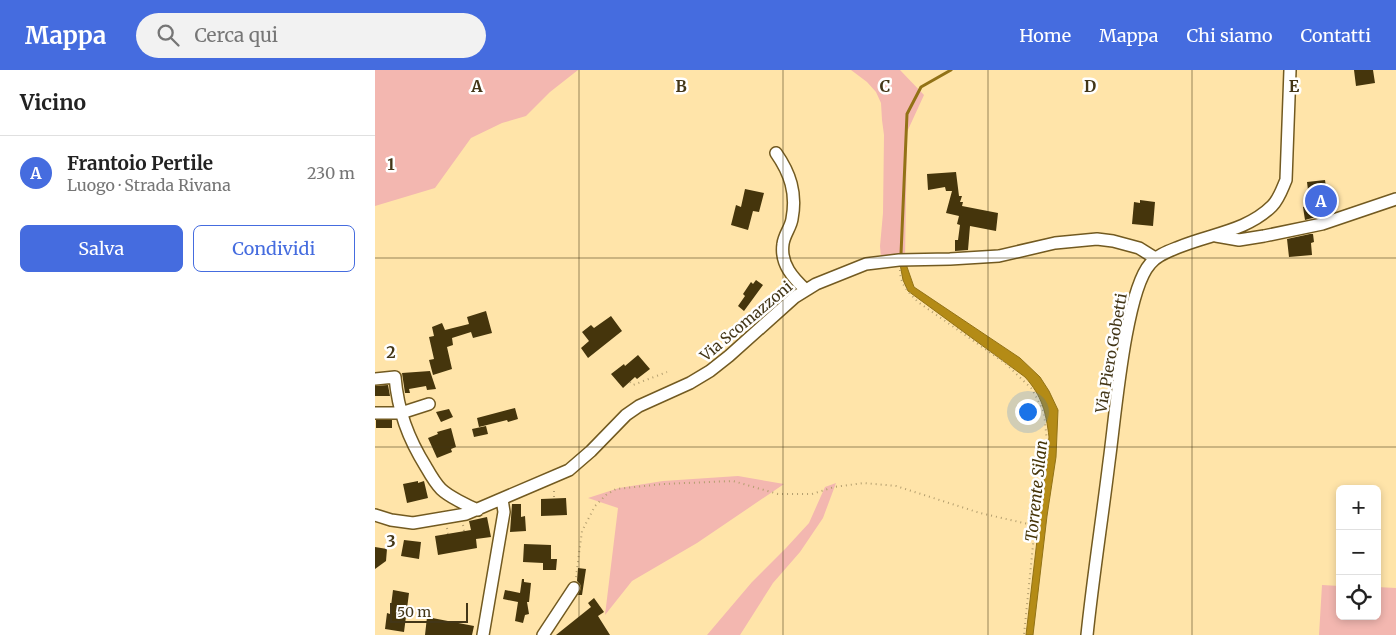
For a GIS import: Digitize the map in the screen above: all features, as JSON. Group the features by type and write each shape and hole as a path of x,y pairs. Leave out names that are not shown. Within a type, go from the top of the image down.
{"street":[{"path":"1155,258 1168,251 1255,220 1273,206 1286,180 1288,162 1289,70"},
{"path":"776,153 786,167 793,185 794,203 792,220 783,243 783,257 791,276 806,290"},
{"path":"1211,235 1239,240 1264,236 1322,224 1396,199"},
{"name":"Via Scomazzoni","path":"375,515 391,520 413,523 466,514 569,470 627,415 639,406 690,383 710,371 795,297 838,274 866,264 899,260 999,256 1062,242 1097,238 1139,248 1155,258"},
{"name":"Via Piero Gobetti","path":"1087,635 1121,367 1141,278 1155,258"},
{"path":"375,380 395,377 401,414 412,445 441,490 478,510"},
{"path":"375,413 401,414 429,404"},
{"path":"483,635 504,512 502,499"},
{"path":"543,635 574,588"}],"path":[{"path":"899,260 900,279 907,291 918,302 1005,363 1032,389 1044,412 1047,442 1036,515 1024,635"},
{"path":"630,382 633,385 667,372"},
{"path":"574,588 583,531 595,506 606,495 616,489 663,484 733,481 778,494 812,494 834,487 864,483 896,486 981,513 1028,524"},
{"path":"554,484 554,498"},
{"path":"463,525 464,531"},
{"path":"447,528 448,534"}],"shaded area":[{"path":"375,70 578,70 550,92 526,116 502,123 471,138 435,188 375,206"},
{"path":"851,70 900,70 924,95 907,132 905,259 881,258 884,135 881,103 876,92 867,82"},
{"path":"900,264 906,264 914,287 1020,358 1040,377 1058,410 1056,457 1033,635 1026,635 1049,437 1042,405 1025,377 908,291 903,280"},
{"path":"738,476 784,484 697,543 632,581 605,615 618,508 588,498 619,488 663,481"},
{"path":"836,483 823,518 800,552 773,583 740,635 707,635 752,582 809,523 825,487"},
{"path":"1322,585 1336,586 1336,620 1381,620 1381,587 1396,588 1396,635 1319,635"}],"building":[{"path":"1354,70 1373,70 1375,83 1356,86"},
{"path":"956,172 959,196 962,196 960,202 963,202 962,206 998,213 996,231 970,226 968,250 955,251 955,240 958,240 960,225 957,224 959,216 946,213 952,191 946,191 945,187 928,190 927,174"},
{"path":"1325,180 1327,194 1332,194 1334,212 1305,220 1303,207 1310,206 1307,182"},
{"path":"745,189 764,193 759,212 753,211 748,230 731,225 736,205 741,207"},
{"path":"1140,200 1155,202 1153,226 1132,224 1134,202 1140,203"},
{"path":"1313,234 1314,242 1311,243 1312,255 1289,257 1287,239"},
{"path":"756,280 763,285 744,311 738,306 751,282 753,284"},
{"path":"486,311 492,333 473,338 471,332 452,338 453,345 447,347 452,369 433,375 429,360 434,359 429,337 434,336 432,327 442,323 445,330 469,324 467,317"},
{"path":"611,316 622,331 588,358 581,348 589,341 582,332 591,325 594,328"},
{"path":"638,355 650,369 637,379 635,377 623,388 611,374 624,364 625,366"},
{"path":"430,371 436,389 427,390 426,386 409,389 410,393 405,393 402,373"},
{"path":"388,385 390,396 375,396 375,386"},
{"path":"515,408 518,419 479,427 477,418"},
{"path":"449,409 453,417 441,422 436,412"},
{"path":"376,420 392,420 392,428 376,428"},
{"path":"486,426 488,434 474,437 472,429"},
{"path":"451,428 456,447 451,449 452,452 437,458 428,438 438,434 437,432"},
{"path":"418,481 418,483 424,481 428,498 407,503 403,484"},
{"path":"566,498 567,515 541,516 541,499"},
{"path":"512,504 521,504 521,517 525,516 526,531 510,532"},
{"path":"487,517 491,537 476,539 477,548 438,555 435,536 471,530 469,521"},
{"path":"404,540 421,542 419,559 401,556"},
{"path":"524,544 551,545 551,559 557,559 556,570 543,570 543,563 523,562"},
{"path":"375,547 387,549 386,561 375,569"},
{"path":"578,568 586,569 582,595 578,595 581,588 577,581"},
{"path":"522,579 524,579 524,582 531,583 529,602 527,602 529,614 525,615 523,623 515,621 518,602 503,599 505,590 520,593"},
{"path":"393,590 409,593 404,632 385,629 387,613 390,614"},
{"path":"594,598 604,612 598,616 610,635 556,635 591,607 588,603"},
{"path":"427,617 474,626 472,635 425,635"}],"waterway":[{"name":"Torrente Silan","path":"901,254 907,114 921,87 951,70"}],"place":[{"name":"Frantoio Pertile","path":"1321,201"}]}
